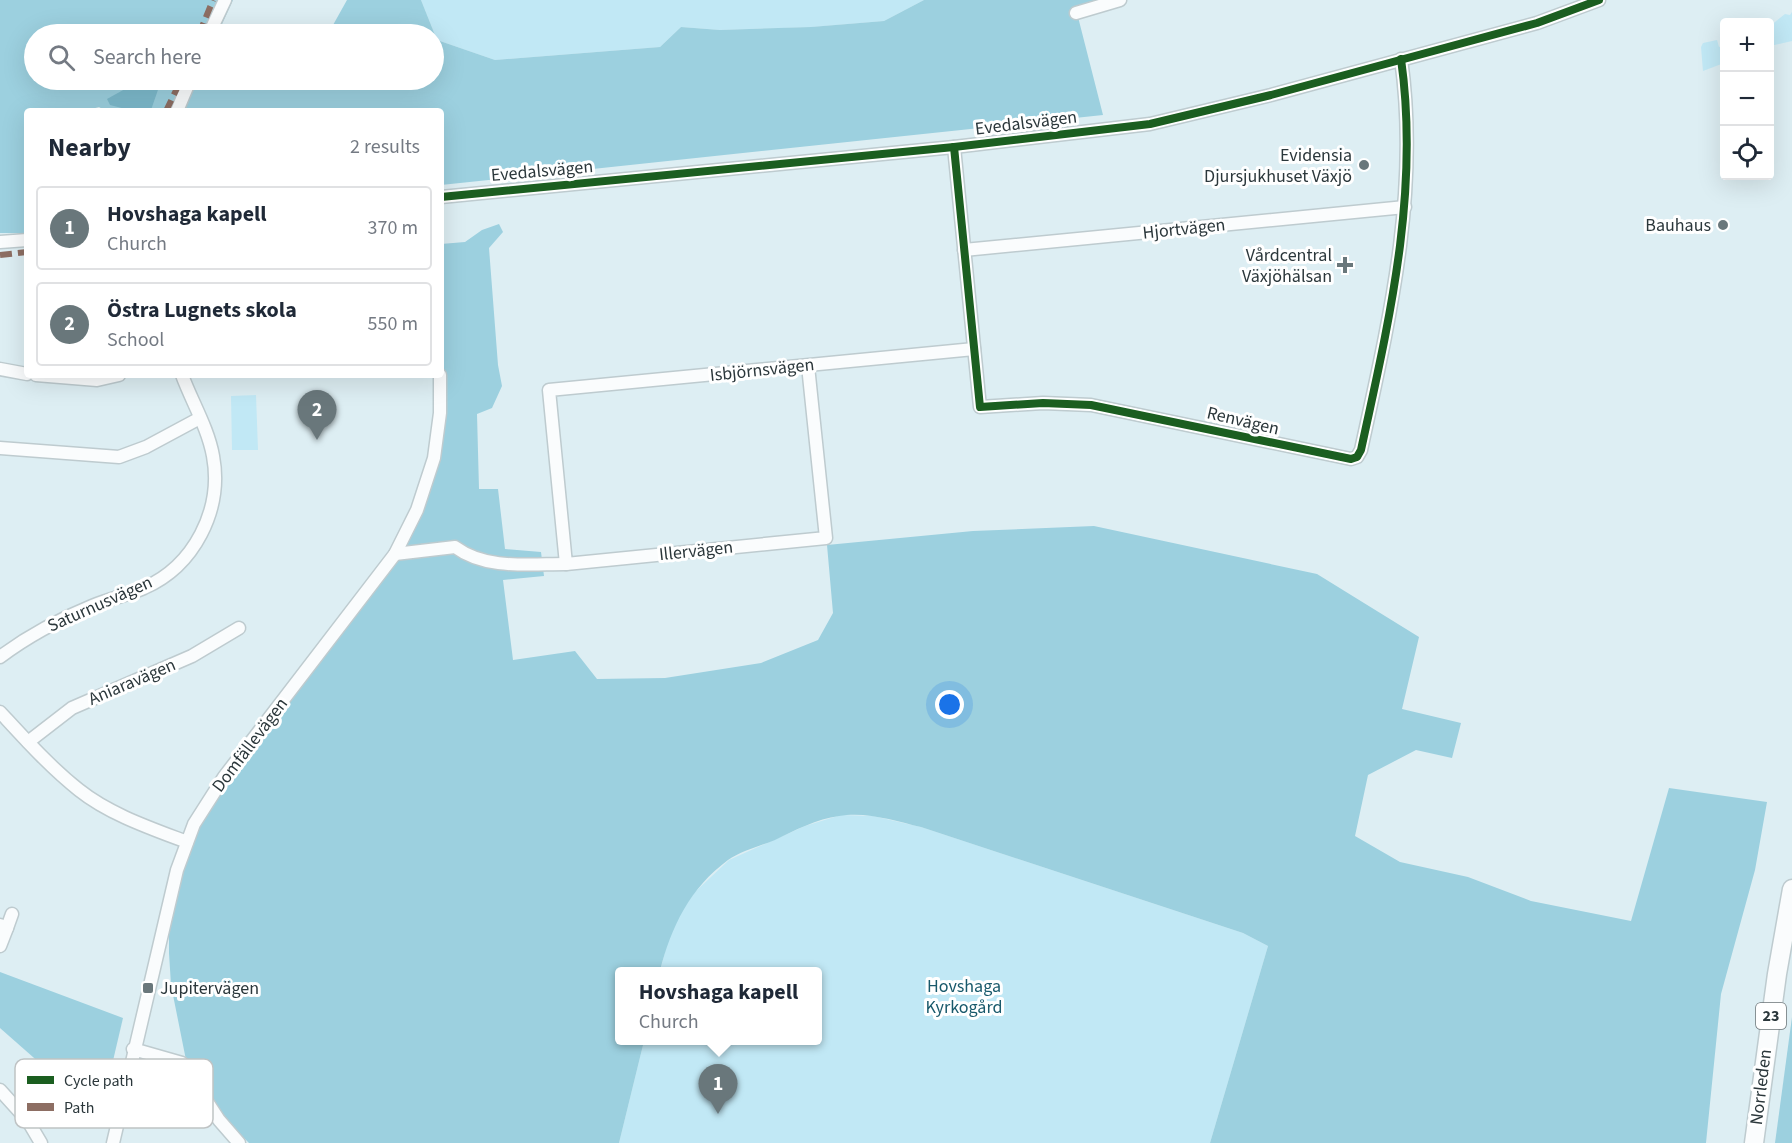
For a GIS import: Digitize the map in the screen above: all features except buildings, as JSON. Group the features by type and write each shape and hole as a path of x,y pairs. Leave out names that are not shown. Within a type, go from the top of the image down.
{"highway":[{"name":"Norrleden","path":"1754,1143 1777,974 1792,889"},
{"name":"Norrleden","path":"1762,1143 1792,935"}],"street":[{"path":"214,24 225,0"},
{"path":"1077,13 1120,0"},
{"name":"Evedalsvägen","path":"444,197 954,147 1150,124 1271,95 1537,23 1599,0"},
{"name":"Renvägen","path":"954,147 980,407 1043,403 1091,405 1351,459 1357,457 1361,450 1392,308 1405,207 1407,112 1401,59"},
{"path":"178,108 186,90"},
{"name":"Hjortvägen","path":"964,250 1405,207"},
{"path":"0,242 24,240"},
{"name":"Isbjörnsvägen","path":"566,564 549,390 974,348"},
{"name":"Illervägen","path":"566,564 826,538 808,366"},
{"path":"0,369 24,373"},
{"path":"73,378 97,380 106,378"},
{"name":"Saturnusvägen","path":"0,657 61,620 94,605 145,588 189,552 205,529 215,490 213,457 183,378"},
{"name":"Domfällevägen","path":"131,1059 177,870 187,842 213,792 395,554 417,510 434,458 440,413 440,378"},
{"path":"0,448 119,457 160,440 200,418"},
{"path":"395,554 455,547 467,555 498,564 566,564"},
{"name":"Aniaravägen","path":"28,742 72,708 192,656 239,628"},
{"path":"0,712 80,791 125,817 187,842"},
{"path":"0,946 4,927 12,914"},
{"path":"133,1049 168,1059"},
{"path":"0,1090 15,1107"},
{"path":"213,1111 239,1143"},
{"path":"32,1128 40,1143"},
{"name":"Domfällevägen","path":"113,1143 116,1128"}],"green space":[{"path":"421,0 924,0 884,21 812,27 720,30 681,27 660,47 495,60 444,42 444,24 431,24"},
{"path":"1792,12 1792,41 1774,45 1774,23 1785,14 1790,15"},
{"path":"1717,40 1720,47 1720,65 1703,71 1701,47 1703,43"},
{"path":"256,395 258,450 232,450 231,396"},
{"name":"Hovshaga Kyrkogård","path":"841,815 873,816 921,827 1243,933 1268,946 1210,1143 619,1143 643,1045 822,1045 822,967 661,967 669,937 679,915 695,892 729,860 805,826"}],"shaded area":[{"path":"0,0 233,0 222,24 24,24 24,90 444,90 444,42 495,60 660,47 681,27 720,30 811,27 884,21 924,0 1120,0 1077,13 1103,115 444,185 444,108 24,108 24,233 0,233"},
{"path":"347,0 421,0 431,24 334,24"},
{"path":"123,90 158,90 152,108 122,108 110,105 107,99"},
{"path":"499,224 503,232 489,248 498,365 502,386 492,408 477,414 479,489 498,489 505,549 541,552 544,576 503,580 513,660 575,651 597,679 665,678 761,663 818,640 833,613 827,545 973,531 1094,526 1317,574 1419,637 1402,709 1461,723 1452,758 1416,750 1368,775 1355,836 1400,862 1468,877 1531,901 1631,921 1669,788 1767,802 1755,870 1721,994 1706,1143 1210,1143 1268,946 1243,933 921,827 881,817 849,815 814,822 728,860 703,883 684,910 670,939 661,967 615,967 615,1045 643,1045 619,1143 249,1143 220,1114 213,1103 213,1059 186,1059 171,985 169,953 169,928 180,877 200,827 226,781 389,573 405,547 446,399 444,244 465,242 482,230"},
{"path":"0,972 123,1018 113,1059 35,1059 0,1028"},
{"path":"1792,1017 1792,1143 1775,1143"}],"marked path":[{"path":"203,24 213,0"},
{"path":"167,108 176,90"},
{"path":"0,255 24,252"}],"cycle path":[{"path":"444,197 954,147 1150,124 1271,95 1537,23 1599,0"},
{"path":"954,147 980,407 1043,403 1091,405 1351,459 1357,457 1361,450 1382,353 1399,256 1407,158 1406,109 1401,59"}],"place":[{"name":"Evidensia Djursjukhuset Växjö","path":"1364,165"},
{"name":"Bauhaus","path":"1723,225"},
{"name":"Vårdcentral Växjöhälsan","path":"1345,265"},
{"name":"Östra Lugnets skola","path":"317,440"},
{"name":"Jupitervägen","path":"148,988"},
{"name":"Hovshaga kapell","path":"718,1114"}]}
